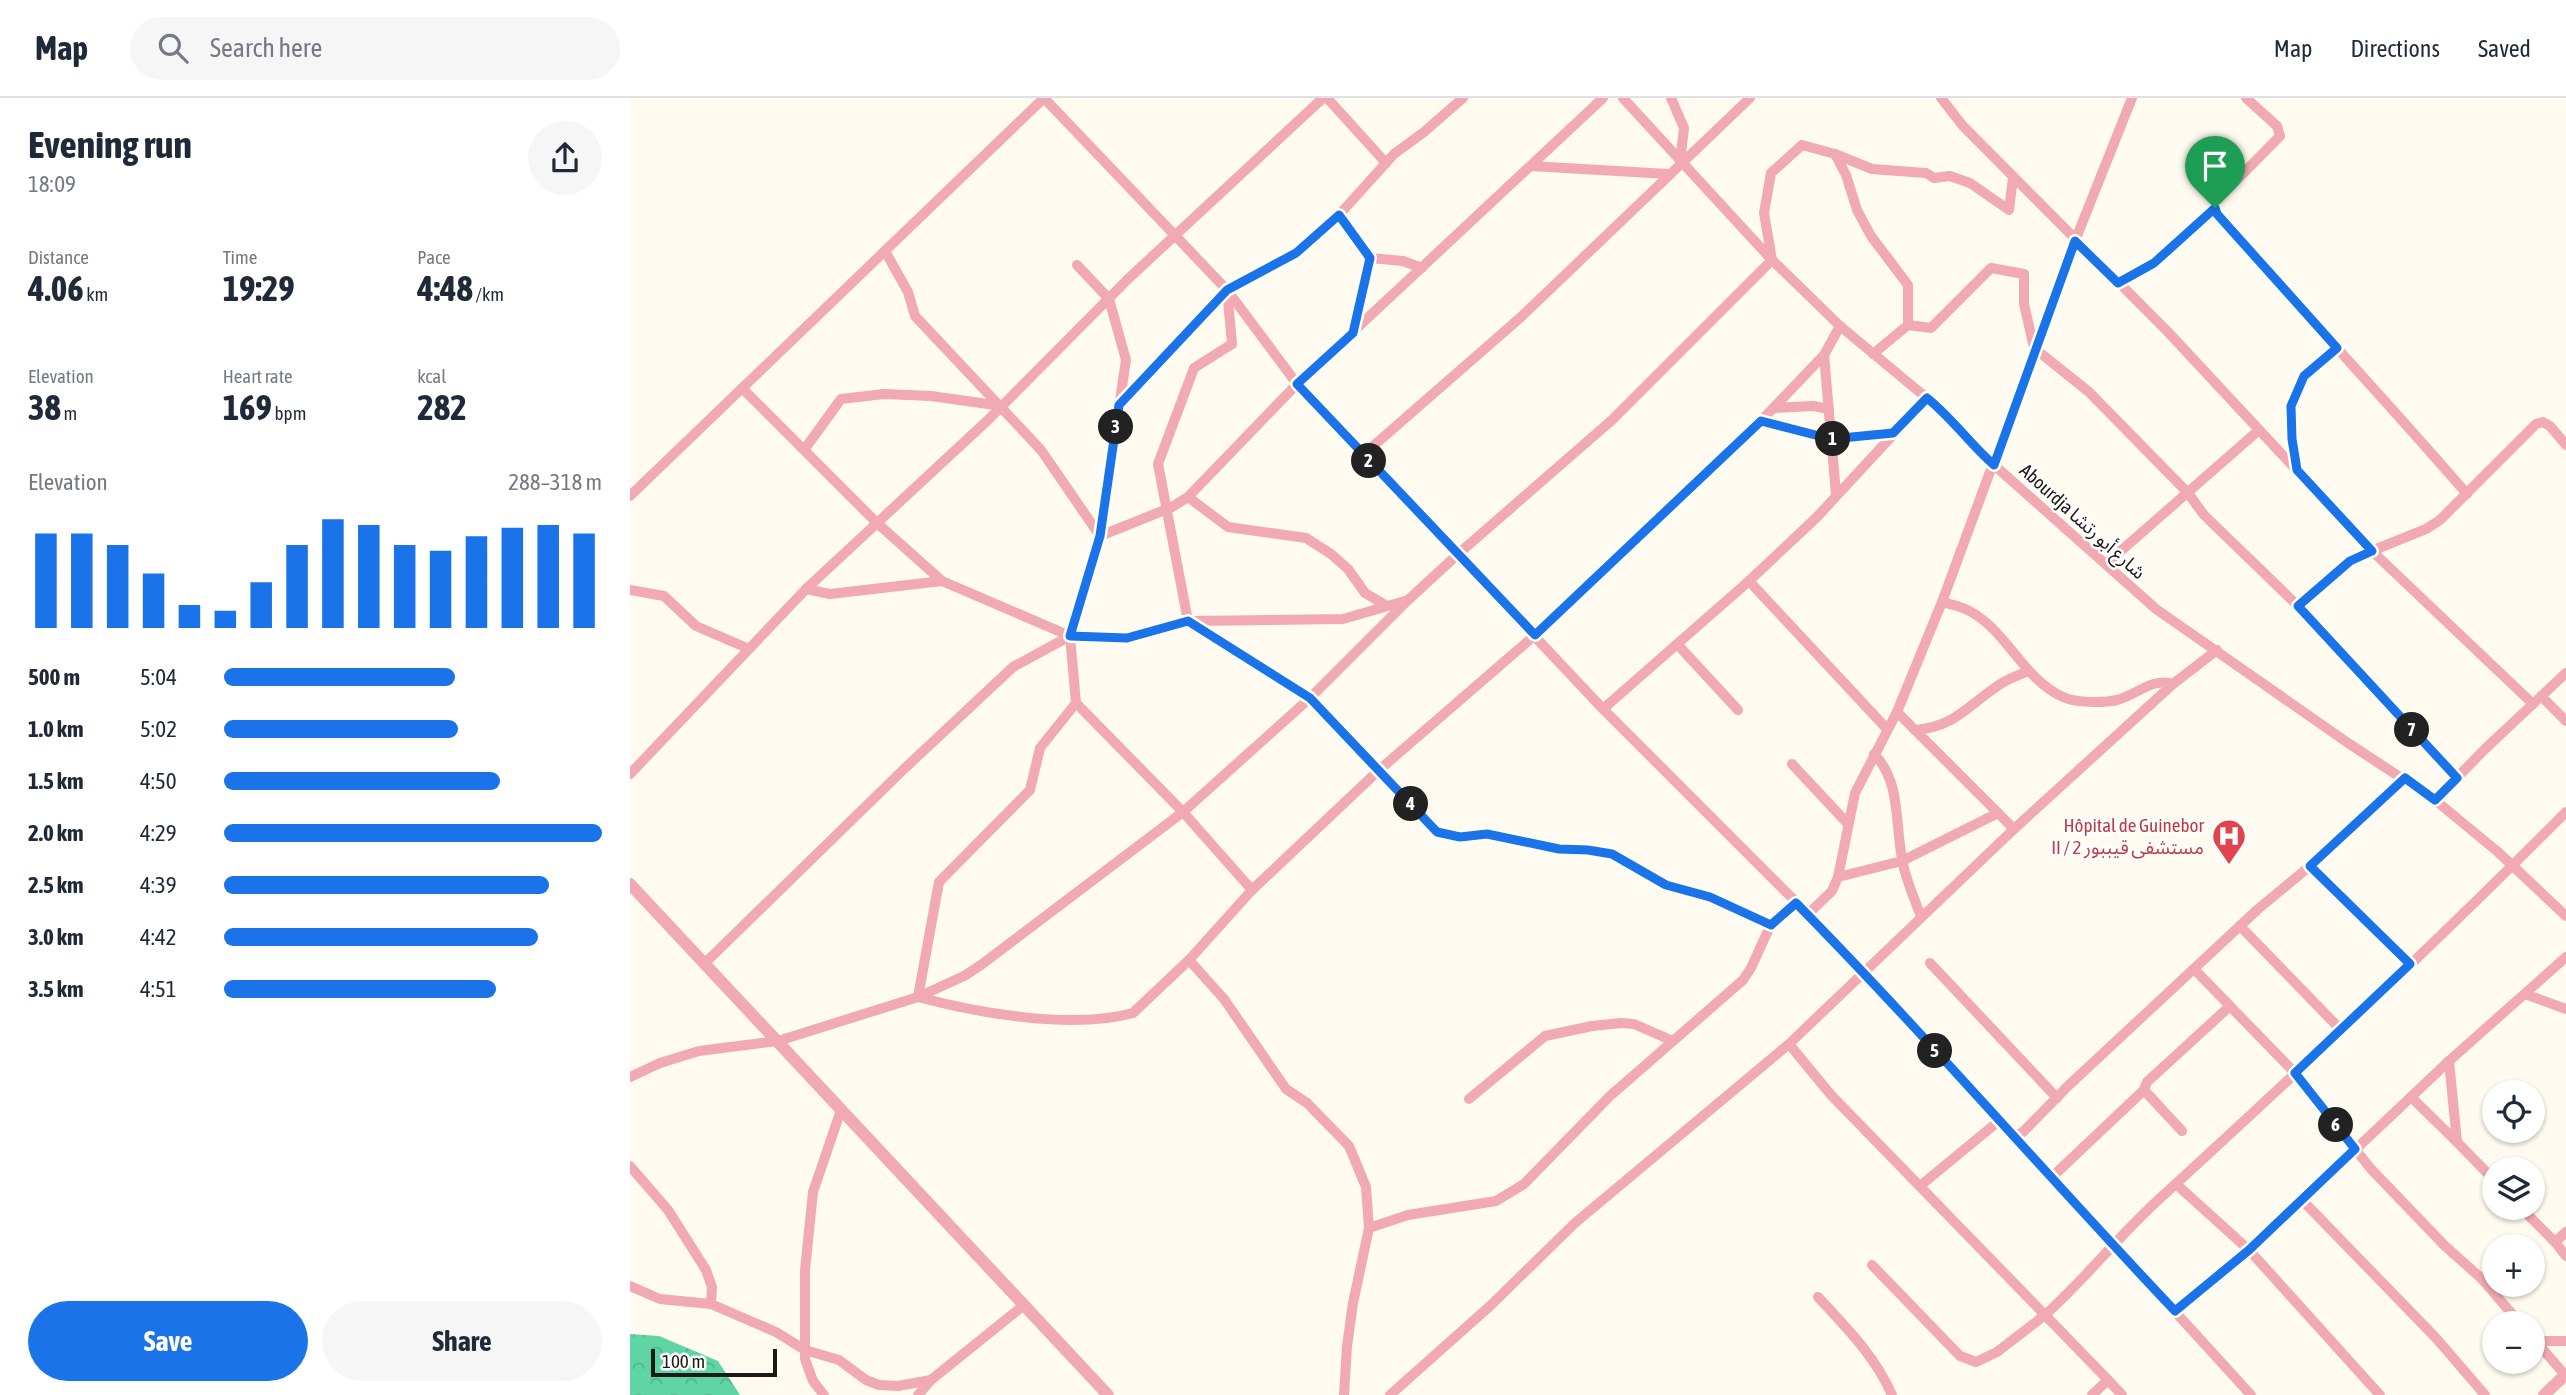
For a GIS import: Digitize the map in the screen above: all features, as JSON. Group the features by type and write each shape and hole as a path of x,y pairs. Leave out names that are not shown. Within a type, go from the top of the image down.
{"street":[{"path":"630,496 1044,98 1227,290 1297,384 1363,455 1603,709 1808,915 2015,1136 2251,1395"},
{"path":"630,774 806,589 1002,406 1175,235 1325,98 1386,163"},
{"path":"1119,405 1227,290 1296,253 1339,215 1386,163 1463,98"},
{"path":"1100,536 1167,509 1188,497 1297,384 1603,98"},
{"name":"Abourdja شارع أبو رتشا","path":"1623,98 1772,260 1840,326 1940,409 1976,449 2156,609 2348,743 2435,800 2566,916"},
{"path":"1671,98 1684,128 1680,163"},
{"path":"1363,455 1521,317 1750,98"},
{"path":"1941,98 1963,126 2118,283 2372,551 2537,700 2566,721"},
{"path":"1808,915 1828,898 1838,877 1855,793 1897,712 1942,602 1994,465 2034,348 2132,98"},
{"path":"2246,98 2277,125 2280,136 2216,201 2217,214 2467,494"},
{"path":"630,1077 660,1063 699,1051 778,1041 918,997 964,976 1183,812 1310,698 1457,555 1612,420 1772,260 1764,213 1771,173 1802,145 1835,154 1872,169 1926,173 1934,178 1950,176 1970,183 2009,211 2013,178"},
{"path":"1835,154 1846,175 1857,211 1871,236 1908,285 1909,325"},
{"path":"1531,166 1668,174"},
{"path":"2118,283 2154,263 2215,208"},
{"path":"1339,215 1370,258 1353,333"},
{"path":"885,251 908,292 915,316 1041,450 1100,536"},
{"path":"1370,258 1403,261 1422,268"},
{"path":"1077,265 1109,299 1126,360 1100,536 1070,636 1076,703 1183,812 1252,890"},
{"path":"1873,354 1909,325 1931,327 1991,268 2024,274 2024,303 2034,348 2089,392 2189,493 2204,515 2298,606 2457,778"},
{"path":"1227,290 1232,344 1194,368 1158,464 1188,621 1310,698 1437,832 1460,837 1487,834 1559,849 1612,854 1666,885 1710,897 1771,925"},
{"path":"918,997 953,1006 1055,1020 1133,1013 1189,960 1252,890 1378,771 1535,635 1761,421 1824,355 1840,326"},
{"path":"2297,470 2291,406 2304,376 2337,348"},
{"path":"1824,355 1836,494"},
{"path":"742,388 877,523 942,581 1070,636 1127,638 1188,621 1343,619 1407,601"},
{"path":"804,450 841,399 884,394 931,396 1002,406"},
{"path":"1603,709 1817,517 1927,398"},
{"path":"1774,408 1813,406 1829,409"},
{"path":"1761,421 1831,439 1893,433"},
{"path":"2298,606 2350,561 2427,530 2536,424 2543,422 2550,426 2566,445"},
{"path":"2107,564 2259,430"},
{"path":"1188,497 1228,527 1306,538 1348,569 1365,593 1387,606"},
{"path":"1749,580 1887,729"},
{"path":"806,589 830,594 942,581"},
{"path":"630,590 664,596 696,626 747,648"},
{"path":"1942,602 1964,608 1982,620 2028,671 2050,690 2067,699 2117,700 2157,682 2173,684"},
{"path":"705,963 1013,667 1070,636"},
{"path":"1677,644 1738,710"},
{"path":"1390,1395 1490,1306 1575,1223 1789,1044 2014,829 2173,684 2217,650"},
{"path":"1915,730 1933,729 1946,724 2004,681 2028,671"},
{"path":"2435,800 2566,673"},
{"path":"918,997 939,882 1030,790 1040,748 1076,703"},
{"path":"1897,712 2014,829"},
{"path":"1874,754 1886,768 1894,792 1902,861 1921,916"},
{"path":"1792,764 1848,824"},
{"path":"2015,1136 2405,778"},
{"path":"1872,1265 1960,1356 1976,1362 1997,1352 2078,1285 2144,1214 2341,1030 2566,812"},
{"path":"1838,877 1902,861 1998,813"},
{"path":"2310,866 2410,964"},
{"path":"630,884 1108,1395"},
{"path":"1369,1228 1408,1215 1496,1201 1524,1184 1610,1096 1743,980 1752,968 1771,925 1796,903"},
{"path":"2241,926 2341,1030"},
{"path":"2175,1311 2249,1250 2449,1061 2566,957"},
{"path":"1189,960 1224,999 1286,1089 1307,1103 1349,1146 1366,1187 1369,1228 1348,1335 1344,1395"},
{"path":"1930,963 2057,1098"},
{"path":"2194,969 2295,1073 2371,1169 2445,1246 2481,1278 2510,1311"},
{"path":"2525,994 2566,1010"},
{"path":"2052,1177 2144,1090 2147,1082 2230,1006"},
{"path":"1469,1099 1545,1036 1620,1023 1634,1024 1674,1041"},
{"path":"1789,1044 1831,1095 2122,1395"},
{"path":"2449,1061 2457,1142"},
{"path":"2144,1090 2182,1131"},
{"path":"2411,1097 2482,1168"},
{"path":"824,1395 813,1381 807,1367 805,1270 813,1192 841,1110"},
{"path":"1920,1186 2000,1120"},
{"path":"630,1166 668,1210 706,1270 712,1287 711,1304"},
{"path":"2176,1184 2249,1250 2379,1395"},
{"path":"2302,1200 2436,1338 2485,1395"},
{"path":"2533,1220 2566,1256"},
{"path":"2555,1242 2566,1232"},
{"path":"630,1286 652,1297 711,1304 776,1332 805,1350 839,1360 866,1380 878,1385 898,1386 931,1380"},
{"path":"1818,1297 1859,1341 1885,1379 1892,1395"},
{"path":"918,1395 931,1380 1024,1305"},
{"path":"2545,1340 2566,1341"},
{"path":"2544,1395 2566,1375 2545,1351"},
{"path":"2092,1395 2108,1380"}],"green space":[{"path":"630,1334 659,1336 718,1361 740,1395 630,1395"}],"place":[{"name":"Hôpital de Guinebor II / مستشفى قيببور 2","path":"2229,866"}],"route":[{"path":"2215,208 2217,214 2288,296 2337,348 2304,376 2291,406 2297,470 2372,551 2350,561 2298,606 2457,778 2435,800 2405,778 2310,866 2410,964 2295,1073 2355,1149 2249,1250 2175,1311 1796,903 1771,925 1710,897 1666,885 1612,854 1539,846 1487,834 1460,837 1437,832 1310,698 1188,621 1127,638 1070,636 1100,536 1119,405 1227,290 1296,253 1339,215 1370,258 1353,333 1297,384 1535,635 1761,421 1831,439 1893,433 1927,398 1994,465 2034,348 2075,241 2118,283 2154,263 2215,208"}]}
